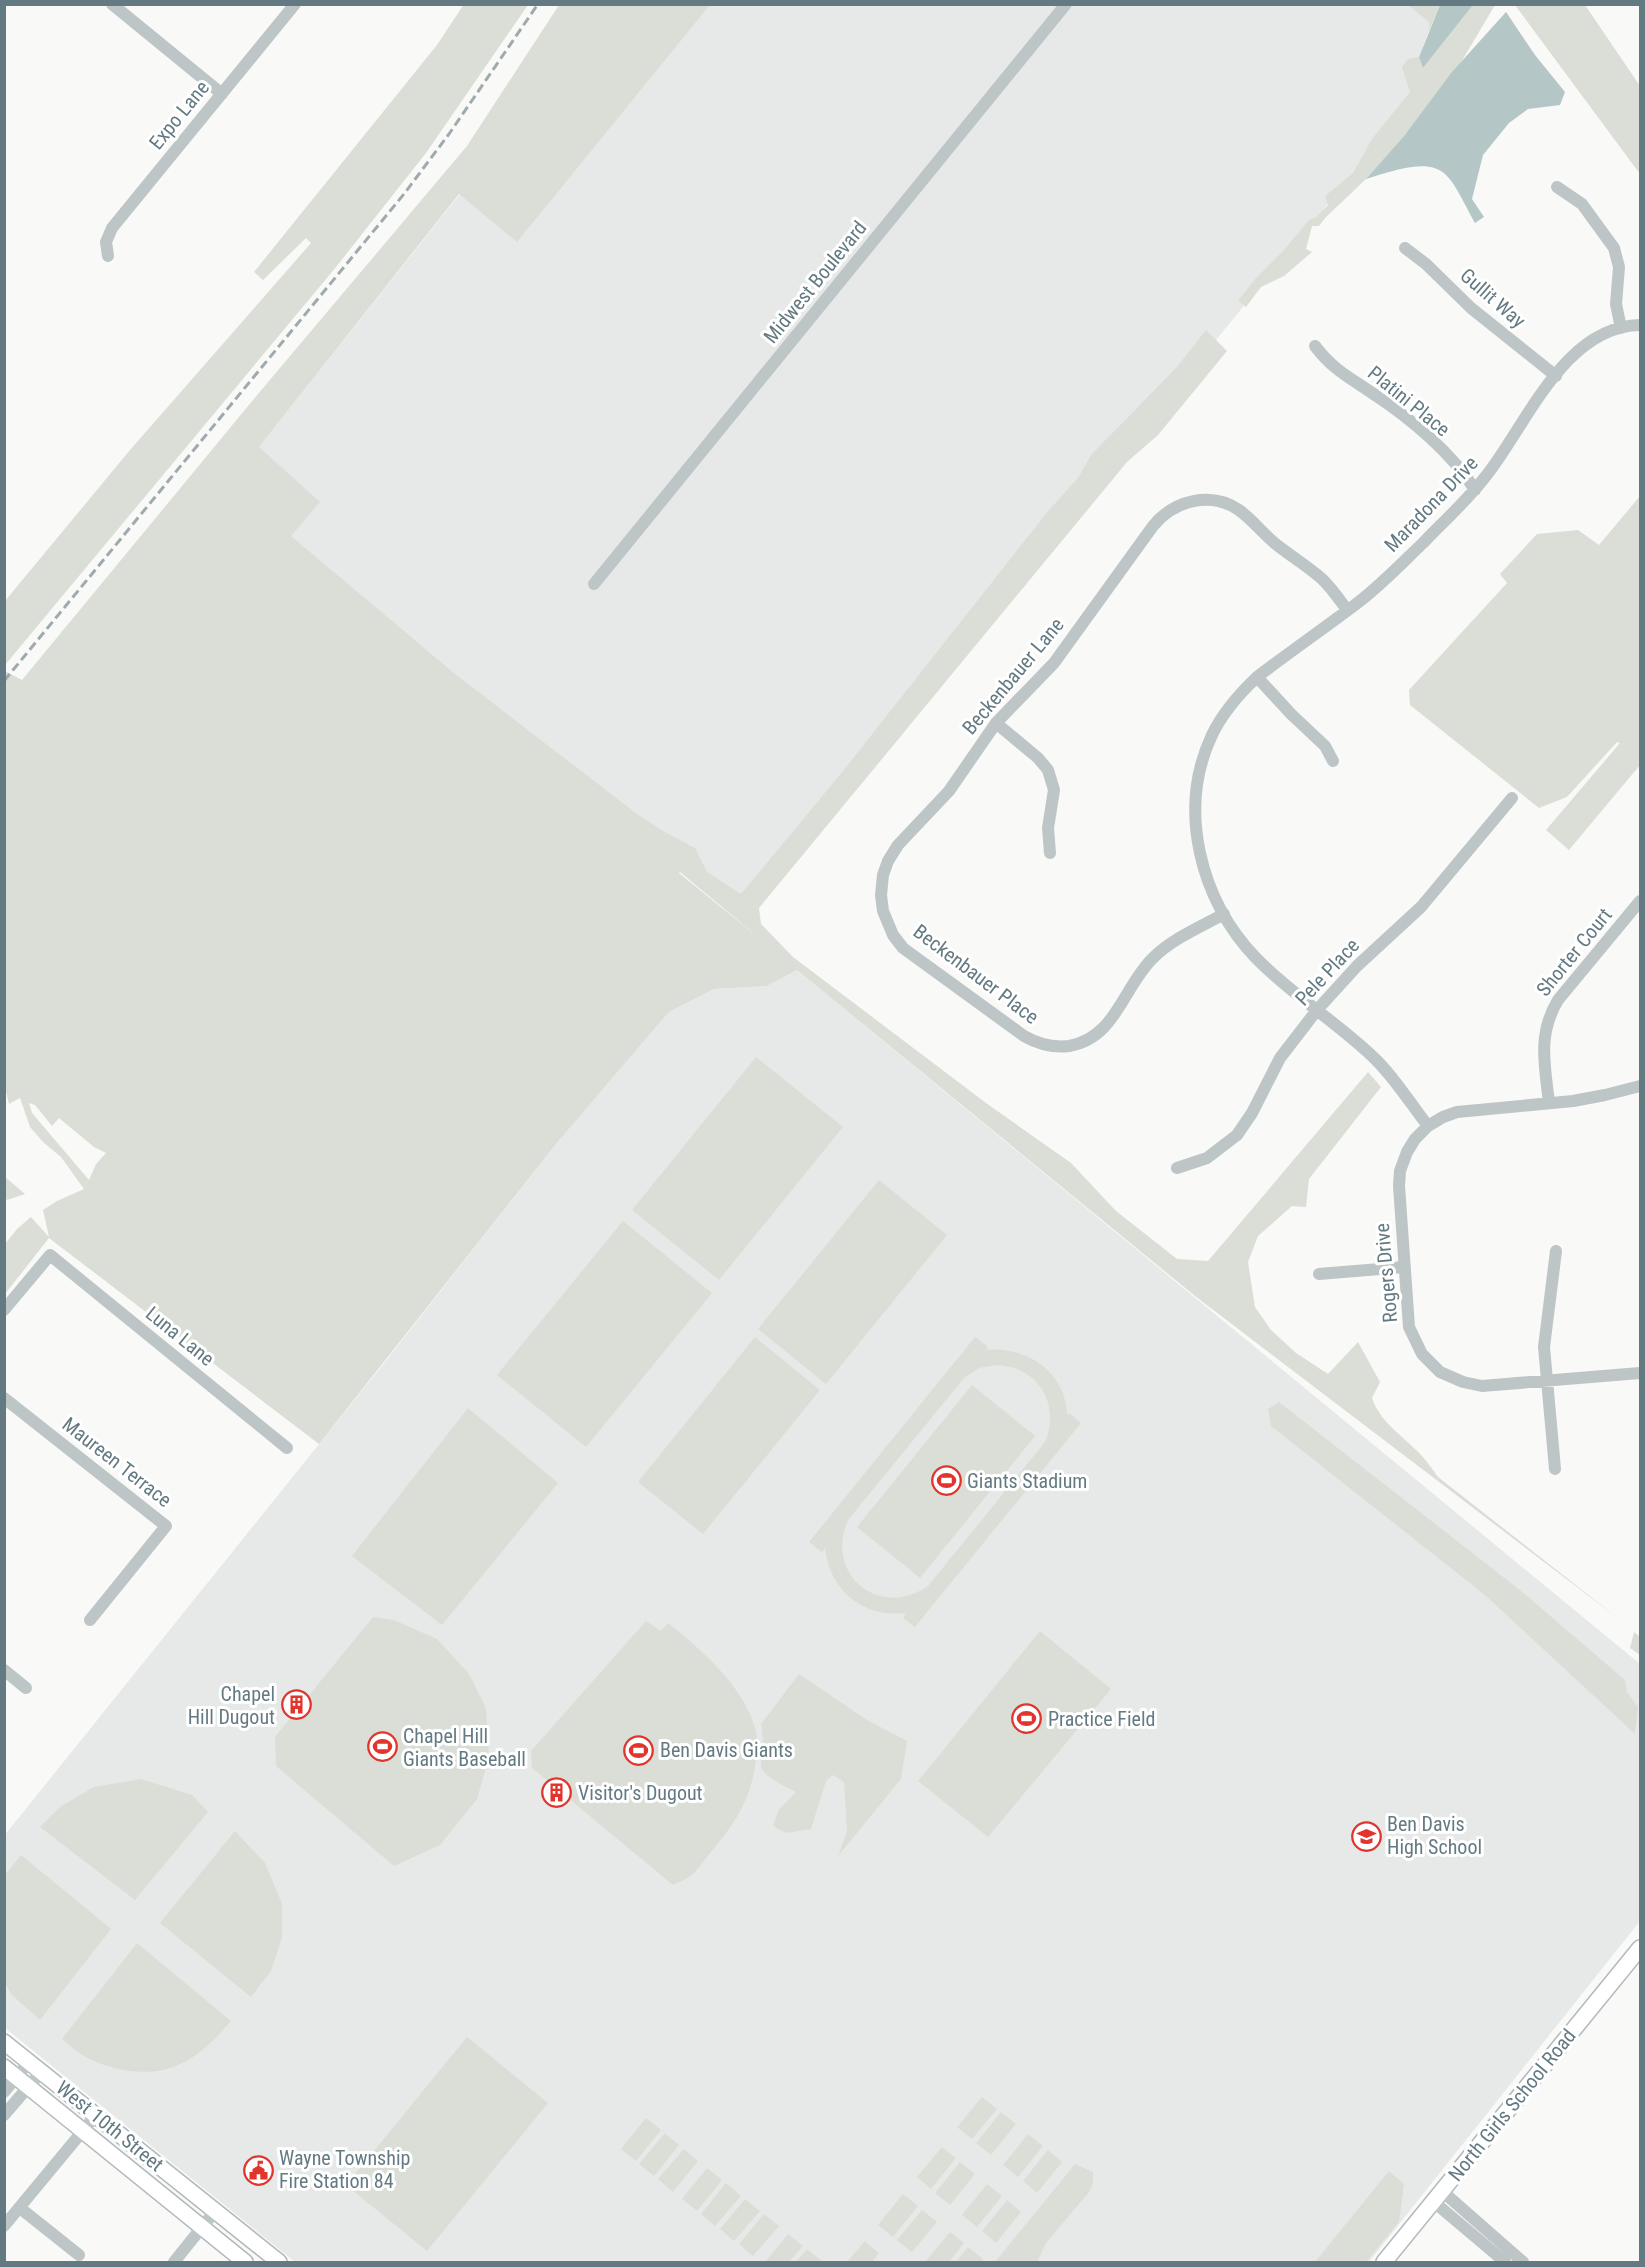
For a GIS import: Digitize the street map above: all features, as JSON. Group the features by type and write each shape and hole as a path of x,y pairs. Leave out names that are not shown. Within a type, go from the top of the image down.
{"main road":[{"name":"North Girls School Road","path":"1384,2262 1641,1948"},
{"name":"West 10th Street","path":"4,2042 279,2262"},
{"name":"West 10th Street","path":"4,2067 245,2262"}],"street":[{"path":"112,4 222,94"},
{"name":"Expo Lane","path":"108,256 106,242 112,228 295,4"},
{"name":"Midwest Boulevard","path":"594,584 1066,4"},
{"path":"1557,187 1582,204 1614,248 1619,267 1616,304 1621,328"},
{"name":"Gullit Way","path":"1405,248 1426,264 1471,308 1556,376"},
{"name":"Maradona Drive","path":"1428,1126 1372,1056 1268,970 1254,956 1224,914 1210,885 1199,852 1195,814 1197,785 1202,763 1216,727 1228,708 1257,677 1389,576 1475,490 1556,376 1573,356 1606,332 1641,325"},
{"name":"Platini Place","path":"1315,346 1328,363 1388,404 1427,437 1475,490"},
{"name":"Beckenbauer Lane","path":"885,918 881,900 882,883 891,856 949,791 996,723 1054,663 1156,522 1169,510 1199,500 1216,500 1236,508 1278,546 1321,578 1347,610"},
{"path":"1257,677 1325,746 1333,761"},
{"path":"996,723 1038,758 1048,770 1054,790 1048,828 1050,853"},
{"name":"Pele Place","path":"1177,1168 1207,1158 1237,1135 1252,1113 1280,1058 1317,1010 1357,966 1421,907 1512,798"},
{"name":"Shorter Court","path":"1549,1103 1544,1043 1547,1020 1558,1000 1641,901"},
{"name":"Beckenbauer Place","path":"885,918 895,938 914,957 1024,1036 1036,1043 1055,1046 1077,1044 1097,1034 1110,1021 1139,974 1154,956 1171,943 1224,914"},
{"name":"Rogers Drive","path":"1641,1086 1605,1095 1457,1112 1443,1117 1428,1126 1410,1148 1400,1171 1399,1186 1409,1327 1422,1354 1440,1372 1463,1382 1482,1386 1641,1373"},
{"path":"1555,1469 1546,1381 1545,1334 1556,1251"},
{"name":"Luna Lane","path":"4,1310 50,1255 287,1448"},
{"path":"1319,1274 1404,1267"},
{"name":"Maureen Terrace","path":"4,1398 166,1526 90,1620"},
{"path":"4,1670 26,1688"},
{"path":"4,2115 23,2082 35,2067"},
{"path":"4,2092 23,2082"},
{"path":"4,2226 96,2115"},
{"path":"1438,2197 1505,2262"},
{"path":"1438,2197 1523,2262"},
{"path":"20,2208 80,2255"},
{"path":"174,2262 215,2211"}],"shaded area":[{"path":"464,4 528,5 426,153 336,267 5,665 5,601 130,450 311,243 306,238 263,280 254,272 437,45"},
{"path":"1408,4 1429,22 1428,33 1419,57 1423,68 1419,93 739,920 282,547 258,448 460,194 517,241 710,5"},
{"path":"559,5 710,5 517,242 459,194 259,447 320,502 291,536 455,674 637,814 695,848 707,872 741,894 843,771 1049,510 1078,478 1091,455 1176,368 1206,330 1227,351 1158,435 1127,462 759,908 761,924 793,957 986,1103 1071,1163 1116,1211 1177,1259 1208,1261 1368,1072 1381,1087 1309,1179 1306,1207 1292,1206 1258,1236 1248,1262 1255,1307 1271,1330 1296,1353 1328,1374 1358,1342 1380,1382 1372,1398 1387,1423 1423,1457 1438,1477 1619,1619 1195,1296 797,970 767,986 714,989 669,1012 556,1144 319,1444 49,1238 5,1294 5,1244 31,1217 49,1237 43,1210 84,1189 61,1157 30,1127 20,1098 9,1104 5,1087 5,671 22,680 467,146","holes":["680,872 770,947 679,873","29,1103 35,1105 52,1126 59,1118 94,1147 106,1153 96,1164 89,1180 32,1113"]},
{"path":"1408,5 1440,5 1428,33 1429,22"},
{"path":"1440,5 1473,5 1423,68 1419,57"},
{"path":"1473,5 1495,5 1460,64 1404,136 1366,179 1319,226 1312,226 1306,249 1312,252 1284,276 1261,287 1246,307 1238,301 1309,220 1316,217 1328,205 1325,196 1353,173 1372,139 1410,92 1402,67 1408,59 1419,57 1423,68"},
{"path":"1515,5 1585,5 1640,86 1640,174"},
{"path":"1506,12 1535,55 1565,92 1560,105 1528,109 1509,123 1483,155 1472,199 1484,217 1475,223 1454,185 1438,169 1418,166 1366,179 1404,136 1452,72"},
{"path":"1640,496 1640,765 1569,850 1546,830 1620,743 1617,742 1567,797 1539,808 1410,705 1409,690 1507,583 1500,574 1537,534 1578,530 1599,545"},
{"path":"797,970 1640,1664 1640,1921 1369,2262 295,2262 5,2028 4,1836 377,1372 556,1144 669,1012 714,989 767,986"},
{"path":"756,1057 843,1127 719,1280 632,1210"},
{"path":"5,1177 25,1194 7,1200 5,1198"},
{"path":"879,1180 947,1235 826,1384 758,1329"},
{"path":"623,1221 712,1293 586,1447 497,1375"},
{"path":"755,1337 820,1390 703,1534 638,1482"},
{"path":"975,1337 988,1347 986,1350 1016,1352 1042,1365 1060,1386 1067,1415 1069,1413 1081,1423 915,1627 903,1618 906,1613 876,1611 851,1598 841,1589 834,1577 825,1548 822,1552 809,1542","holes":["997,1365 1011,1367 1034,1380 1048,1401 1049,1428 1045,1442 928,1586 910,1595 891,1598 875,1594 861,1586 850,1574 843,1558 843,1540 848,1520 964,1378 979,1368"]},
{"name":"Giants Stadium","path":"972,1385 1035,1436 920,1578 857,1527"},
{"path":"1279,1402 1521,1591 1625,1680 1627,1692 1638,1707 1635,1734 1485,1595 1271,1426 1268,1409"},
{"path":"468,1408 558,1483 442,1625 352,1556"},
{"name":"Chapel Hill Giants Baseball","path":"373,1617 394,1620 437,1639 469,1674 486,1708 489,1757 477,1799 440,1845 394,1866 276,1766 275,1737"},
{"name":"Ben Davis Giants","path":"646,1621 661,1631 668,1623 707,1656 741,1698 757,1736 754,1774 741,1810 695,1872 673,1885 532,1768 531,1751"},
{"name":"Practice Field","path":"1040,1631 1111,1689 988,1837 918,1781"},
{"path":"1634,1632 1640,1637 1640,1655 1630,1648"},
{"path":"799,1674 867,1720 907,1741 901,1779 838,1856 847,1832 844,1782 833,1775 826,1781 811,1829 786,1833 773,1826 778,1811 796,1792 763,1771 761,1724"},
{"path":"141,1779 192,1795 208,1812 135,1900 40,1827 60,1807 94,1787"},
{"path":"235,1831 265,1863 282,1904 282,1937 271,1971 251,1997 160,1923"},
{"path":"21,1855 111,1929 40,2020 11,1994 5,1982 5,1875"},
{"path":"137,1943 231,2021 200,2052 167,2069 143,2072 106,2066 81,2054 62,2039"},
{"path":"467,2037 548,2103 427,2251 346,2185"},
{"path":"982,2097 997,2109 972,2139 957,2127"},
{"path":"1001,2112 1016,2124 991,2155 976,2143"},
{"path":"646,2118 661,2130 636,2161 621,2149"},
{"path":"665,2133 679,2145 654,2176 639,2164"},
{"path":"1028,2134 1043,2146 1018,2177 1003,2165"},
{"path":"942,2147 956,2158 931,2189 917,2177"},
{"path":"684,2149 698,2161 673,2192 658,2179"},
{"path":"1048,2150 1062,2162 1037,2193 1023,2181"},
{"path":"960,2162 975,2174 950,2205 935,2193"},
{"path":"1075,2164 1093,2172 1090,2191 1046,2243 1037,2262 995,2262"},
{"path":"707,2168 722,2180 697,2211 682,2199"},
{"path":"1389,2171 1404,2184 1399,2222 1366,2262 1315,2262"},
{"path":"726,2183 741,2196 715,2226 701,2214"},
{"path":"987,2184 1002,2196 977,2227 962,2215"},
{"path":"903,2194 918,2206 893,2237 878,2225"},
{"path":"745,2199 760,2211 734,2241 720,2229"},
{"path":"1007,2200 1021,2212 996,2243 982,2231"},
{"path":"922,2210 937,2222 912,2252 897,2240"},
{"path":"764,2214 779,2226 753,2256 739,2244"},
{"path":"950,2232 964,2243 949,2262 925,2262"},
{"path":"788,2234 803,2246 789,2262 765,2262"},
{"path":"865,2241 879,2253 872,2262 847,2262"},
{"path":"968,2247 983,2259 980,2262 956,2262"},
{"path":"807,2249 822,2261 796,2262"}],"railway":[{"path":"4,681 404,194 449,134 538,4"}],"place":[{"name":"Giants Stadium","path":"946,1481"},
{"name":"Chapel Hill Dugout","path":"296,1705"},
{"name":"Practice Field","path":"1027,1719"},
{"name":"Chapel Hill Giants Baseball","path":"382,1747"},
{"name":"Ben Davis Giants","path":"639,1750"},
{"name":"Visitor's Dugout","path":"557,1793"},
{"name":"Ben Davis High School","path":"1366,1836"},
{"name":"Wayne Township Fire Station 84","path":"258,2170"}]}
